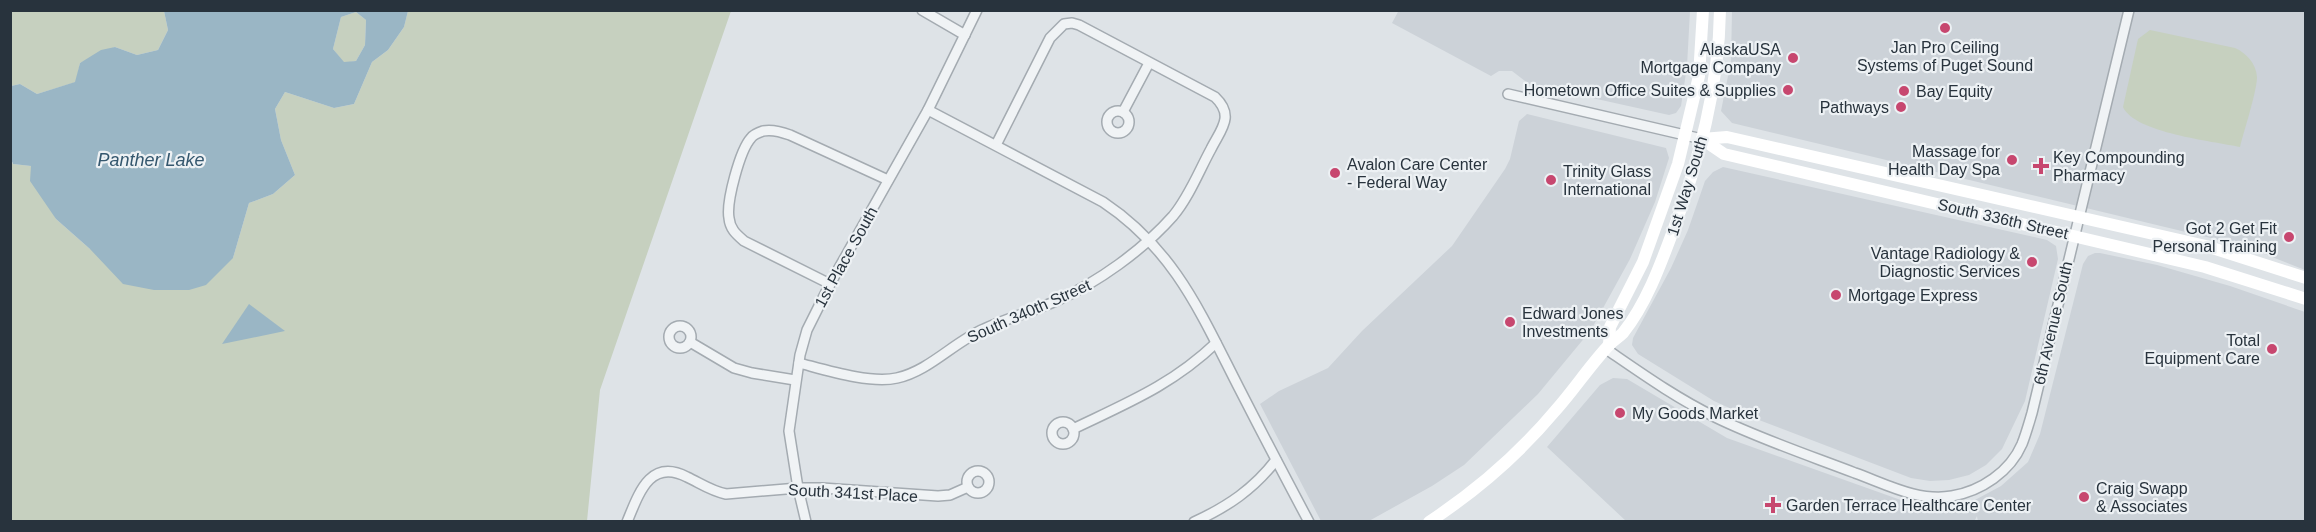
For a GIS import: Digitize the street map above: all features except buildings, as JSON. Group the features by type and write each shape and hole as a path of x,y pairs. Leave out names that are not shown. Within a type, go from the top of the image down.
{"main road":[{"name":"1st Way South","path":"1607,347 1610,327 1643,262 1686,136 1699,76 1703,10"},
{"name":"1st Way South","path":"1429,522 1484,481 1527,442 1554,413 1607,347 1623,333 1655,278 1679,214 1702,140 1716,74 1720,10"},
{"name":"South 336th Street","path":"1702,140 1726,137 2206,246 2306,278"},
{"name":"South 336th Street","path":"1702,140 1724,154 2216,270 2306,299"}],"street":[{"path":"922,10 965,35"},
{"name":"1st Place South","path":"806,522 789,431 795,380 807,330 830,284 928,110 977,10"},
{"name":"6th Avenue South","path":"1607,347 1667,390 1715,417 1786,447 1912,494 1938,498 1950,497 1988,483 2005,468 2022,444 2032,413 2129,10"},
{"path":"996,145 1050,38 1064,24 1072,23 1093,32 1149,63 1124,112"},
{"name":"South 340th Street","path":"799,363 877,379 905,375 982,329 1056,301 1110,272 1173,216 1184,200 1224,123 1226,113 1222,104 1215,98 1149,63"},
{"name":"South 336th Street","path":"1508,94 1702,140"},
{"path":"928,110 1103,202 1129,221 1148,239 1174,270 1216,343 1309,522"},
{"path":"830,284 744,241 733,232 729,218 729,204 742,154 751,137 762,131 775,131 790,135 888,180"},
{"path":"690,342 734,368 752,374 795,380"},
{"path":"1073,429 1170,381 1194,364 1216,343"},
{"path":"1194,522 1242,495 1256,484 1276,460"},
{"name":"South 341st Place","path":"627,522 648,481 657,472 663,471 678,472 715,492 726,494 798,488 928,496 950,495 968,487"}],"shaded area":[{"path":"1399,10 1690,11 1687,66 1681,106 1676,113 1669,115 1529,84 1512,71 1499,71 1491,76 1392,23"},
{"path":"1732,11 2305,11 2305,270 2244,246 1732,123 1721,111 1731,61"},
{"path":"1527,114 1666,148 1669,158 1655,202 1630,259 1591,330 1538,394 1464,465 1432,486 1369,521 1321,521 1260,404 1279,391 1328,368 1362,331 1452,246 1505,169 1510,159 1519,121"},
{"path":"1723,167 2047,240 2056,246 2058,259 2025,401 2002,449 1986,465 1969,475 1949,480 1930,481 1911,478 1738,412 1714,401 1638,354 1632,345 1633,338 1671,268 1688,230 1705,181 1713,172"},
{"path":"2100,253 2157,265 2230,286 2305,312 2305,521 1978,522 1977,516 1974,522 1626,521 1547,447 1600,385 1613,378 1627,379 1727,438 1912,504 1943,506 1975,500 2001,486 2028,462 2040,434 2083,264 2088,256"}],"green space":[{"path":"10,11 164,11 168,30 158,50 137,55 115,47 80,63 76,82 37,94 20,84 11,86"},
{"path":"408,11 731,11 600,390 587,521 11,521 10,159 13,164 31,166 56,219 90,249 233,258 249,203 273,194 295,175 281,140 275,109 285,92 334,108 354,104 372,62 388,50 404,27"},
{"path":"356,12 366,20 365,45 356,61 344,63 333,49 341,17"},
{"path":"2150,30 2235,48 2250,59 2257,77 2240,147 2158,130 2130,116 2123,107 2138,39"}],"water":[{"name":"Panther Lake","path":"164,11 408,11 404,27 388,50 372,62 354,104 334,108 285,92 275,109 281,140 295,175 273,194 249,203 233,258 206,285 189,290 154,290 123,284 90,249 56,219 30,181 31,166 13,164 11,159 11,86 20,84 37,94 75,82 80,63 101,50 115,47 137,55 158,50 168,30","holes":["356,12 366,20 365,45 356,61 344,62 333,49 341,17"]},
{"path":"249,304 285,331 222,344"}],"place":[{"name":"Jan Pro Ceiling Systems of Puget Sound","path":"1945,28"},
{"name":"AlaskaUSA Mortgage Company","path":"1793,58"},
{"name":"Hometown Office Suites & Supplies","path":"1788,90"},
{"name":"Bay Equity","path":"1904,91"},
{"name":"Pathways","path":"1901,107"},
{"name":"Massage for Health Day Spa","path":"2012,160"},
{"name":"Key Compounding Pharmacy","path":"2041,166"},
{"name":"Avalon Care Center - Federal Way","path":"1335,173"},
{"name":"Trinity Glass International","path":"1551,180"},
{"name":"Got 2 Get Fit Personal Training","path":"2289,237"},
{"name":"Vantage Radiology & Diagnostic Services","path":"2032,262"},
{"name":"Mortgage Express","path":"1836,295"},
{"name":"Edward Jones Investments","path":"1510,322"},
{"name":"Total Equipment Care","path":"2272,349"},
{"name":"My Goods Market","path":"1620,413"},
{"name":"Craig Swapp & Associates","path":"2084,497"},
{"name":"Garden Terrace Healthcare Center","path":"1773,505"}]}
